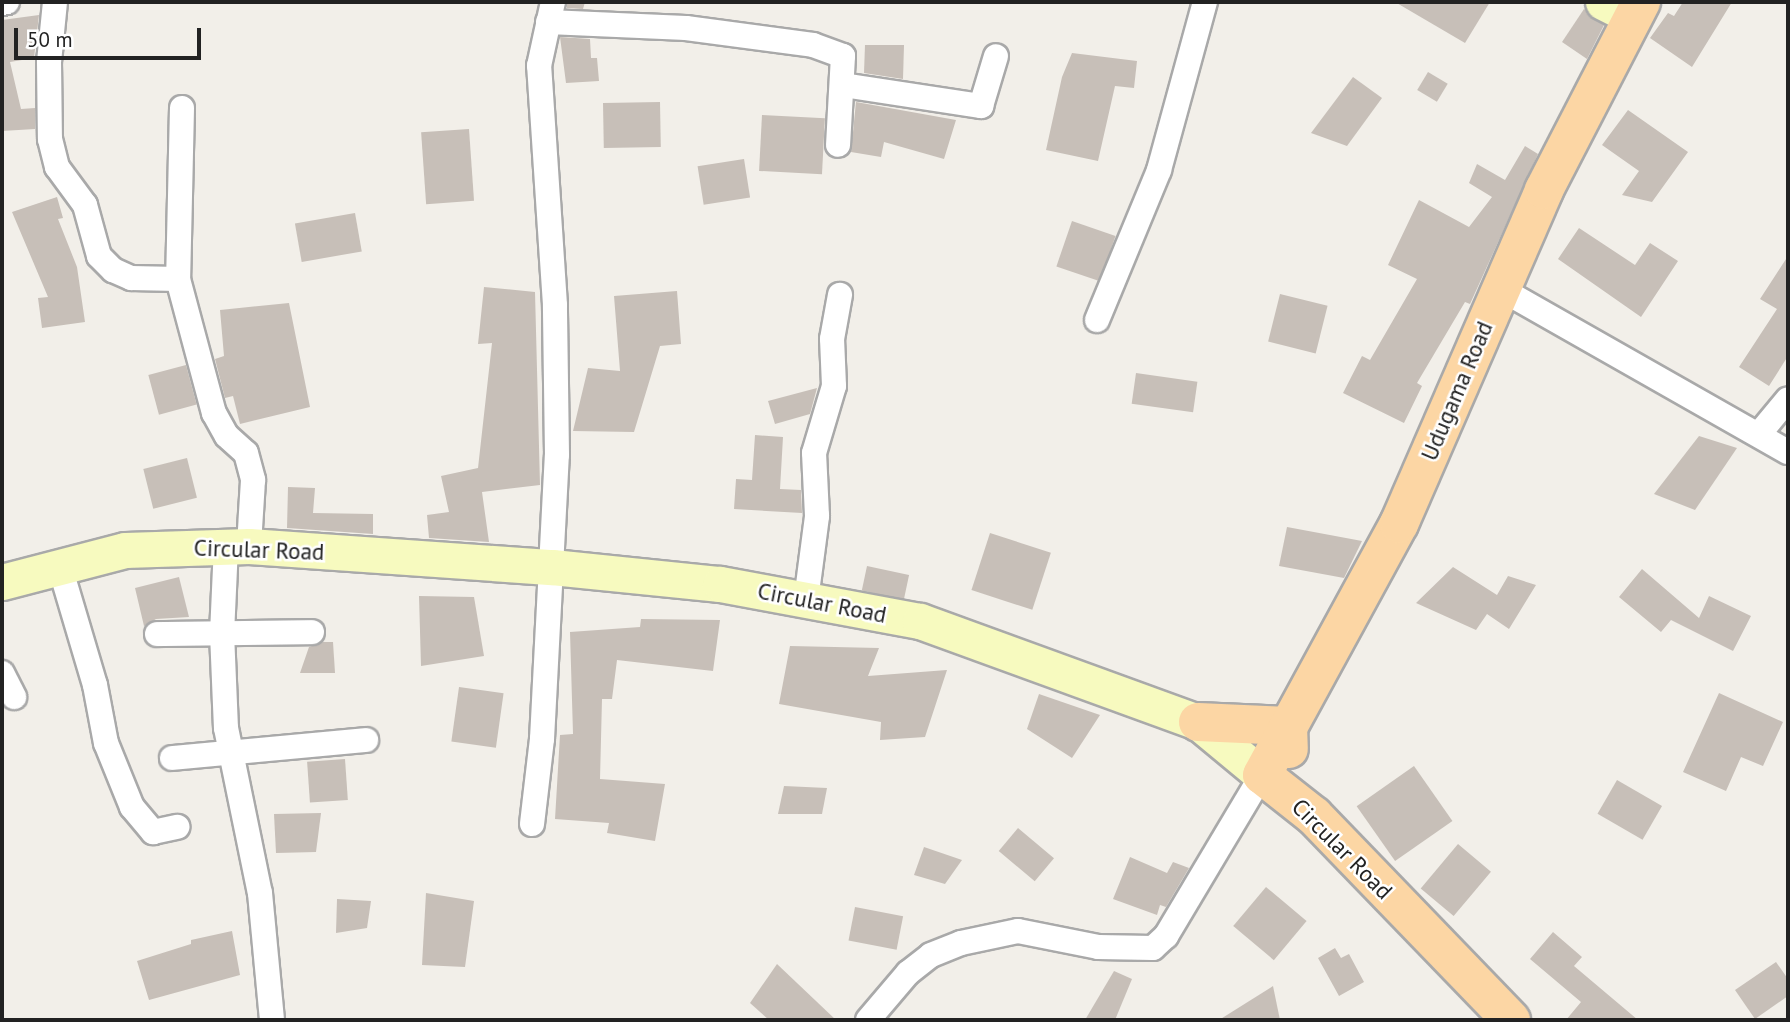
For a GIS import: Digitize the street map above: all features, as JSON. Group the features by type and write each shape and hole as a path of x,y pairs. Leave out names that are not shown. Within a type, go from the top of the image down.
{"main road":[{"name":"Udugama Road","path":"1262,775 1399,524 1452,410 1499,288 1625,7"},
{"name":"Circular Road","path":"2,582 125,550 238,546 552,567 720,584 920,621 1198,722 1314,816 1511,1020"},
{"path":"1198,722 1288,726 1296,781 1314,816"}],"street":[{"path":"2,3 7,2"},
{"path":"55,2 49,62 50,139 57,167 85,205 99,256 113,270 131,278 178,279"},
{"path":"1097,320 1159,170 1205,2"},
{"path":"532,824 542,739 557,455 555,304 539,66 550,12 813,45 843,56 838,145"},
{"path":"843,85 981,106 996,56"},
{"path":"182,108 178,279 214,413 227,436 246,453 253,480 222,633 229,753 260,893 272,1020"},
{"path":"1499,288 1788,452"},
{"path":"806,600 817,516 814,453 834,386 832,339 840,295"},
{"path":"1759,434 1788,399"},
{"path":"60,567 95,685 106,743 132,807 153,832 177,827"},
{"path":"157,634 312,632"},
{"path":"2,673 14,697"},
{"path":"172,758 366,740"},
{"path":"869,1020 908,973 931,955 961,943 1018,932 1098,947 1153,948 1166,936 1262,775"}],"building":[{"path":"567,2 585,2 583,9 567,8"},
{"path":"1395,2 1490,2 1465,43"},
{"path":"1683,2 1732,2 1692,67 1650,38 1668,13 1674,16"},
{"path":"1584,9 1604,25 1587,59 1562,42"},
{"path":"39,15 34,58 10,62 21,109 35,108 35,129 2,131 2,20"},
{"path":"560,37 590,39 591,58 597,58 599,81 566,83"},
{"path":"865,45 904,45 903,79 864,73"},
{"path":"1072,53 1137,61 1134,88 1115,86 1098,161 1046,150 1062,77"},
{"path":"1428,72 1448,84 1437,102 1417,90"},
{"path":"1353,77 1382,98 1347,146 1311,133"},
{"path":"660,102 661,147 604,148 603,103"},
{"path":"856,102 956,120 944,159 884,142 881,157 851,152"},
{"path":"1628,110 1688,152 1652,202 1622,195 1639,171 1602,145"},
{"path":"762,115 825,118 822,174 759,171"},
{"path":"469,129 474,201 426,204 421,132"},
{"path":"1525,146 1538,154 1470,304 1465,302 1417,383 1422,386 1404,423 1343,393 1362,356 1370,360 1417,279 1388,265 1419,200 1469,227 1492,197 1469,183 1477,164 1505,180"},
{"path":"744,159 750,198 704,205 698,166"},
{"path":"57,197 63,218 58,219 77,267 85,322 42,328 38,298 48,297 12,212"},
{"path":"355,213 362,251 302,262 295,224"},
{"path":"1072,221 1115,236 1100,281 1056,266"},
{"path":"1579,228 1635,265 1650,243 1678,261 1641,317 1558,259"},
{"path":"1788,256 1788,356 1769,386 1739,367 1777,309 1760,299"},
{"path":"484,287 535,292 540,485 482,492 489,542 429,538 427,515 449,512 441,476 478,468 492,343 478,344"},
{"path":"677,291 681,344 660,346 634,432 573,431 588,368 620,371 614,296"},
{"path":"1280,294 1328,306 1316,353 1268,342"},
{"path":"289,303 310,407 240,424 233,396 225,398 215,359 224,356 220,310"},
{"path":"186,365 197,405 159,415 148,375"},
{"path":"1136,373 1197,382 1193,412 1132,404"},
{"path":"817,388 810,414 775,424 768,401"},
{"path":"755,435 783,437 780,489 801,490 802,513 734,509 736,479 752,480"},
{"path":"1699,436 1737,448 1695,510 1654,494"},
{"path":"187,458 197,498 153,509 143,469"},
{"path":"288,487 315,488 313,513 373,514 373,534 287,528"},
{"path":"1287,527 1362,541 1344,578 1279,566"},
{"path":"990,533 1051,553 1032,610 971,590"},
{"path":"867,566 909,575 904,599 862,590"},
{"path":"1453,567 1497,595 1508,576 1536,585 1509,629 1487,614 1476,630 1416,603"},
{"path":"1642,569 1699,618 1709,596 1751,616 1733,651 1671,620 1661,632 1619,597"},
{"path":"179,577 189,617 156,619 144,626 135,588"},
{"path":"419,596 474,597 484,656 421,666"},
{"path":"641,619 720,620 713,671 617,660 612,699 602,699 600,779 665,784 655,841 607,833 609,823 555,819 560,735 573,734 570,632 640,627"},
{"path":"333,642 335,673 300,673 309,647"},
{"path":"790,646 879,648 868,676 947,670 925,737 880,740 881,722 779,704"},
{"path":"459,687 504,693 496,748 451,741"},
{"path":"1719,693 1783,722 1763,766 1741,757 1726,791 1683,772"},
{"path":"1039,694 1100,715 1072,758 1027,729"},
{"path":"345,759 348,800 310,803 307,762"},
{"path":"1414,766 1452,821 1395,861 1357,806"},
{"path":"1617,780 1662,806 1643,840 1598,814"},
{"path":"784,786 827,788 822,814 778,814"},
{"path":"321,813 316,852 276,853 274,814"},
{"path":"1018,828 1054,858 1035,881 999,851"},
{"path":"1458,844 1491,872 1454,916 1421,888"},
{"path":"924,847 962,860 945,884 914,875"},
{"path":"1130,857 1167,873 1173,862 1189,868 1166,907 1160,905 1157,915 1113,899"},
{"path":"1266,887 1307,921 1274,960 1233,926"},
{"path":"426,893 474,901 465,967 422,965"},
{"path":"337,899 371,901 367,928 336,933"},
{"path":"855,907 903,916 897,950 849,940"},
{"path":"232,931 240,975 149,1000 137,961 191,944 191,940"},
{"path":"1553,932 1582,957 1574,966 1638,1020 1566,1020 1581,1002 1530,959"},
{"path":"1335,948 1341,958 1349,954 1364,982 1339,996 1318,958"},
{"path":"1776,962 1788,979 1788,996 1755,1019 1735,990"},
{"path":"777,964 836,1020 769,1020 750,1003"},
{"path":"1114,971 1132,979 1115,1020 1085,1020"},
{"path":"1273,986 1280,1020 1219,1020"}]}
